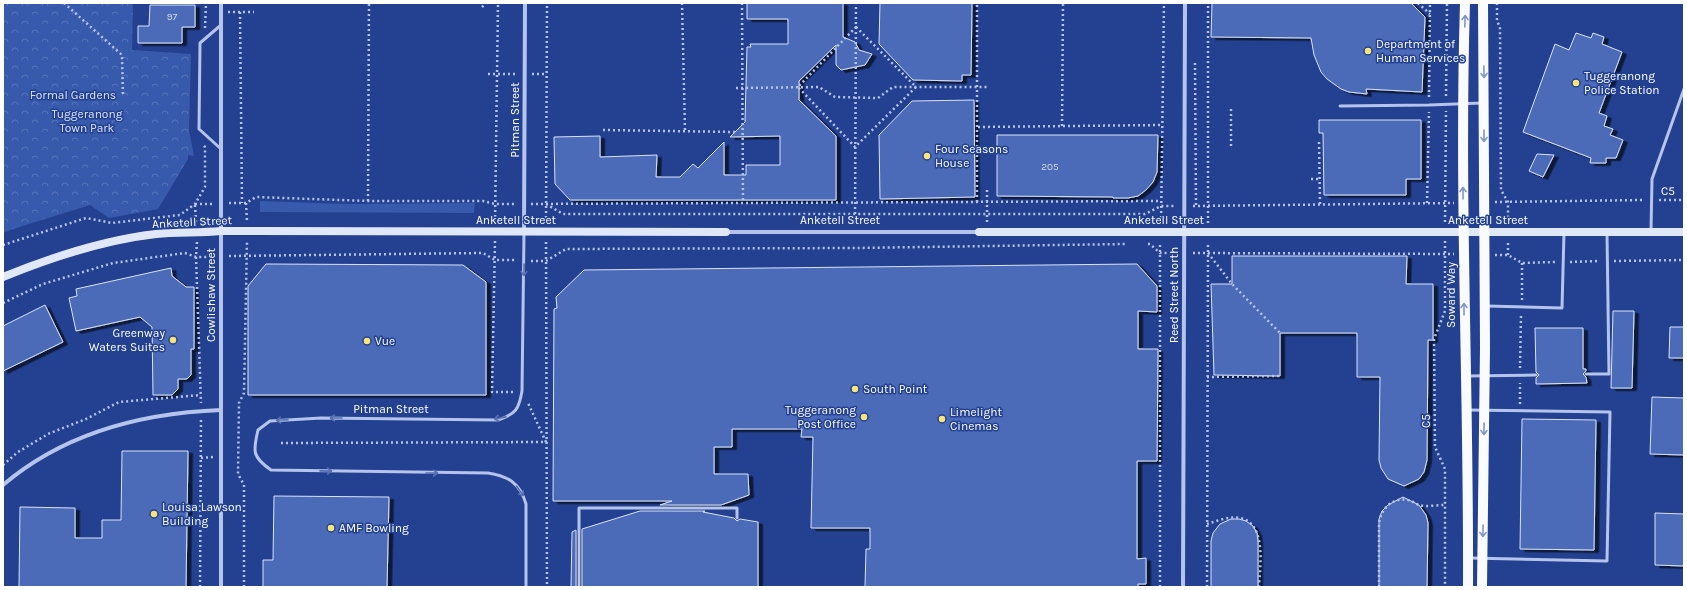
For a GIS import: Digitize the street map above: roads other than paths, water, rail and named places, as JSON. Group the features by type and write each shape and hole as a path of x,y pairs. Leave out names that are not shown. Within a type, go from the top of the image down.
{"main road":[{"name":"Soward Way","path":"1465,3 1463,103 1468,587"},
{"path":"1482,587 1485,410 1483,3"}],"street":[{"name":"Cowlishaw Street","path":"221,3 221,587"},
{"name":"Pitman Street","path":"524,232 526,3"},
{"name":"Reed Street North","path":"1183,587 1185,3"},
{"name":"Anketell Street","path":"3,277 36,263 70,252 115,241 157,234 221,231 1684,232"},
{"path":"3,485 42,458 82,437 126,422 149,417 221,410"}],"lane":[{"path":"221,25 200,43 199,129 221,149"},
{"path":"1651,232 1652,179 1684,89"},
{"path":"1340,106 1484,103"},
{"name":"Pitman Street","path":"524,232 522,391 520,404 511,416 498,420 321,418 270,420 258,430 254,447 258,462 271,470 488,473 503,476 523,492 526,504 526,587"},
{"path":"1485,306 1562,308 1564,232"},
{"path":"1586,374 1608,374 1607,232"},
{"path":"1465,376 1536,375"},
{"path":"1466,410 1610,412 1607,561 1468,558"},
{"path":"579,587 579,508 737,508 737,518"}],"place":[{"name":"Department of Human Services","path":"1368,51"},
{"name":"Tuggeranong Police Station","path":"1576,83"},
{"name":"Four Seasons House","path":"927,156"},
{"name":"Greenway Waters Suites","path":"173,340"},
{"name":"Vue","path":"367,341"},
{"name":"South Point","path":"855,389"},
{"name":"Tuggeranong Post Office","path":"864,417"},
{"name":"Limelight Cinemas","path":"942,419"},
{"name":"Louisa Lawson Building","path":"154,514"},
{"name":"AMF Bowling","path":"331,528"}],"park label":[{"name":"Formal Gardens","path":"73,95"},
{"name":"Tuggeranong Town Park","path":"87,121"}]}
